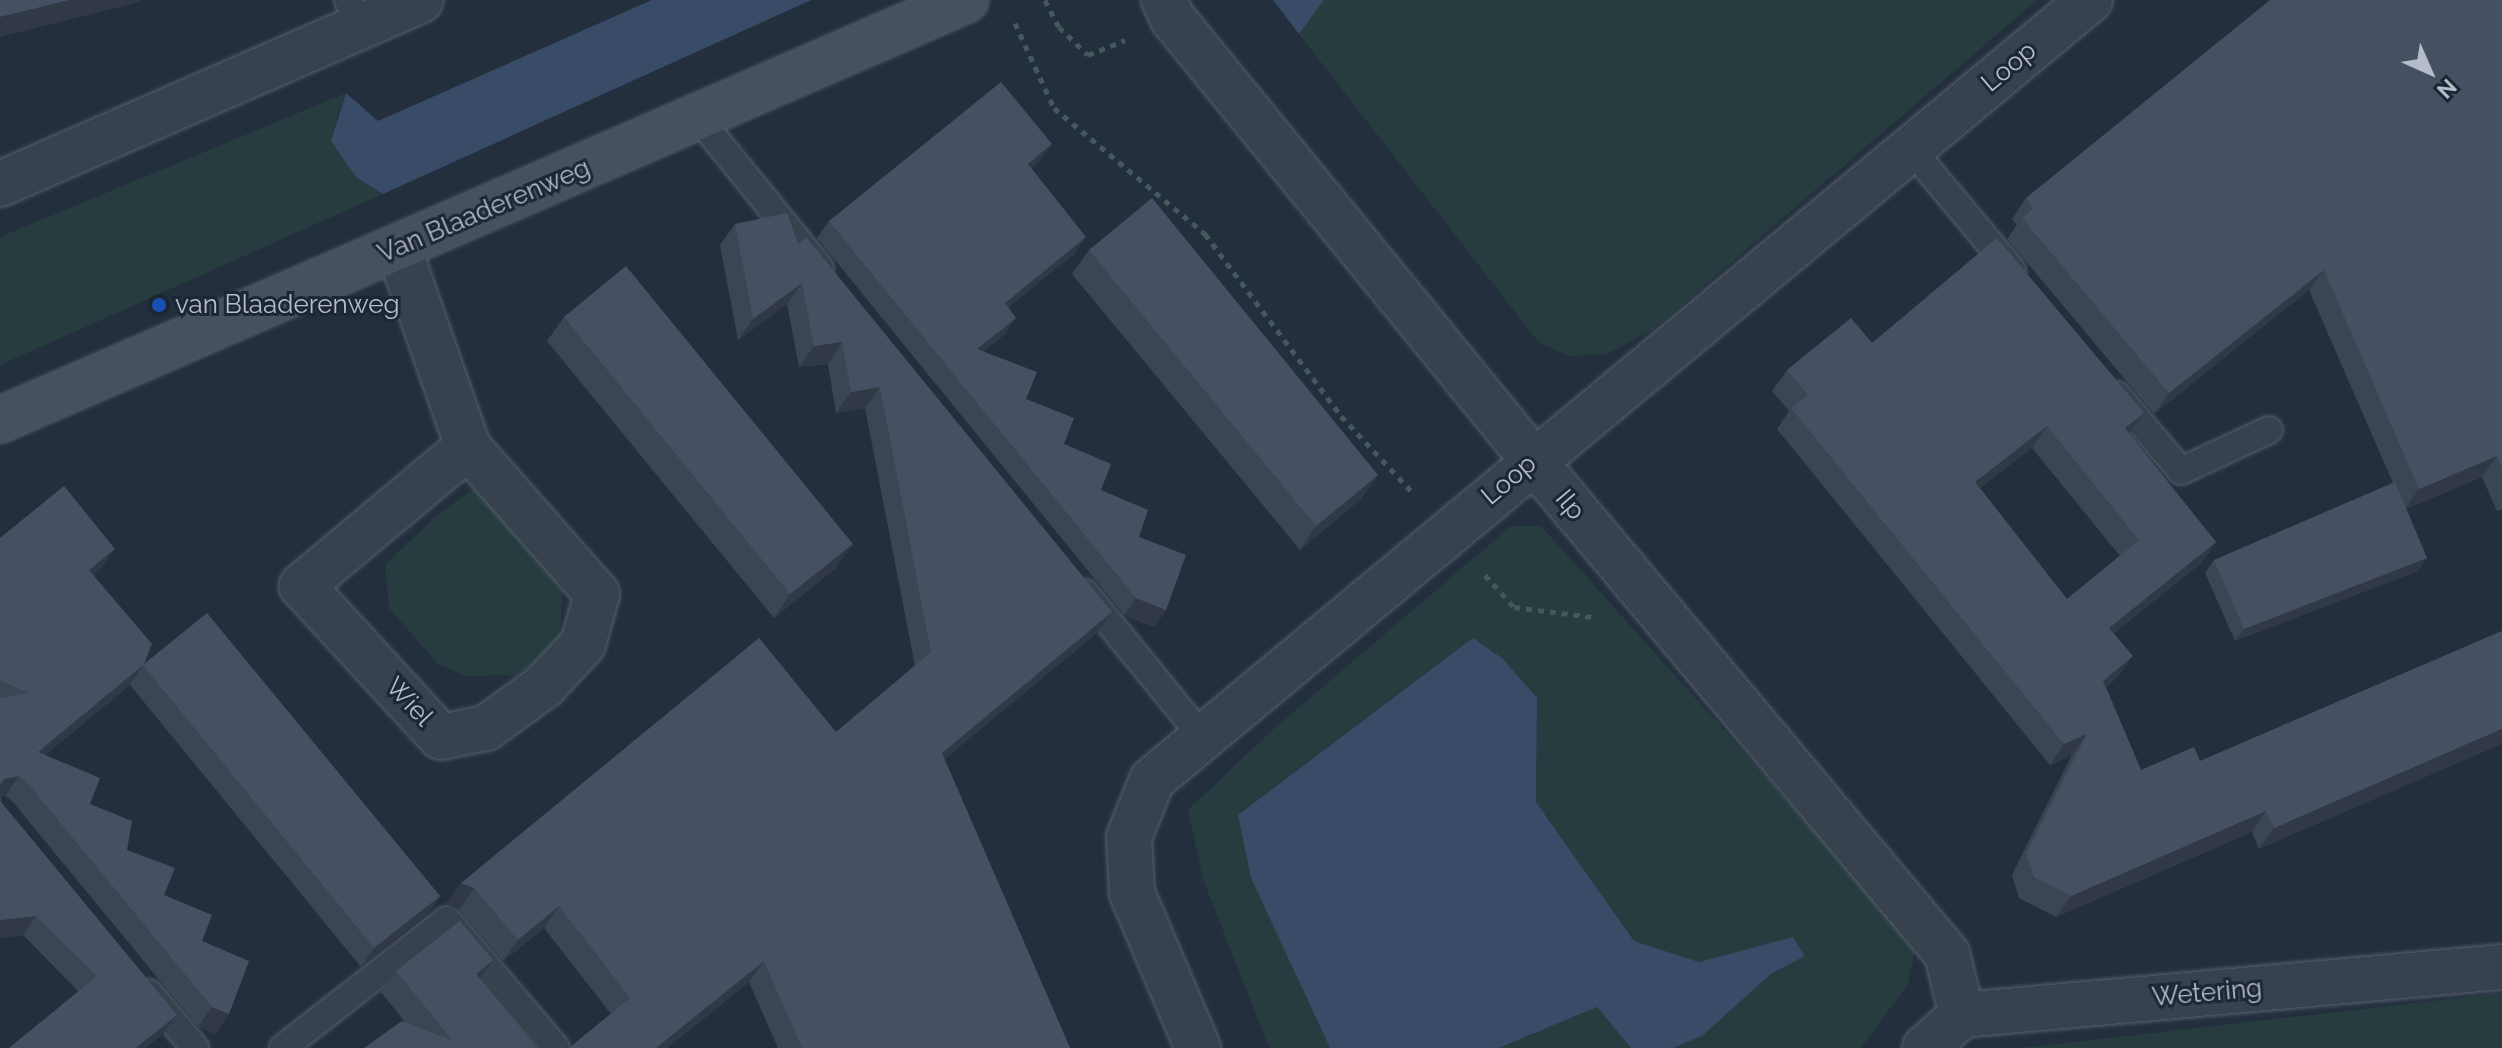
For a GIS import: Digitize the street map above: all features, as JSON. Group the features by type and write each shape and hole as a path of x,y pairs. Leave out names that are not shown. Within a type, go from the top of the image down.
{"street":[{"path":"0,184 354,13 421,0"},
{"name":"Van Blaaderenweg","path":"0,420 699,119 966,0"},
{"name":"Loop","path":"1198,1048 1132,893 1129,837 1152,780 1200,734 2090,0"},
{"name":"Ilp","path":"1168,10 1533,460 1947,954 1962,1015"},
{"name":"Wiel","path":"398,247 468,447 597,594 583,644 544,686 486,728 441,737 302,586 468,447"},
{"name":"Wetering","path":"1962,1015 2502,967"},
{"path":"1925,1048 1962,1015"}],"lane":[{"path":"699,119 839,292"},
{"path":"1910,148 2031,292"},
{"path":"2101,375 2181,471 2269,430"},
{"path":"1070,575 1200,734"},
{"path":"283,1048 447,920 556,1048"},
{"path":"136,977 195,1048"}],"path":[{"path":"1045,0 1059,27 1088,55 1168,10"},
{"path":"1011,14 1054,108 1205,234 1341,416 1514,607 1673,628"}],"green space":[{"path":"1324,0 2037,0 1654,329 1607,354 1569,356 1539,343 1299,34"},
{"path":"346,93 336,118 357,178 383,194 0,365 0,237"},
{"path":"475,488 535,545 562,592 560,638 545,656 516,675 466,676 439,665 389,608 385,565 435,517"},
{"path":"1511,526 1541,526 1901,927 1914,953 1908,984 1861,1048 1673,1048 1702,1036 1772,973 1805,955 1793,938 1699,962 1634,941 1536,802 1537,698 1251,878 1330,1048 1269,1048 1203,879 1188,810 1269,733"},
{"path":"2502,993 2502,1048 2020,1048 2101,1039"},
{"path":"1597,1007 1631,1048 1499,1048"}],"water":[{"path":"652,0 811,0 383,194 357,178 331,141 346,93 378,121"},
{"path":"1273,0 1324,0 1299,34"},
{"path":"1473,638 1503,659 1537,698 1536,802 1634,941 1699,962 1793,937 1805,956 1772,973 1702,1036 1673,1048 1631,1048 1597,1007 1499,1048 1330,1048 1251,878 1238,815"}],"building":[{"path":"0,0 70,0 0,17"},
{"path":"2270,0 2502,0 2502,468 2497,456 2419,489 2324,270 2169,393 2022,218 2034,208 2026,198"},
{"path":"1001,82 1052,144 1028,164 1086,237 1005,303 1016,318 977,349 1037,372 1026,399 1074,418 1064,444 1111,464 1101,490 1148,510 1139,537 1186,555 1166,610 1136,598 829,221"},
{"path":"1152,198 1378,475 1316,526 1089,250"},
{"path":"787,213 798,244 806,237 1112,612 942,753 1070,1048 802,1048 764,961 656,1048 569,1048 630,998 559,906 518,940 474,888 461,883 759,638 836,732 931,652 880,387 851,392 842,342 814,346 802,283 753,319 735,224"},
{"path":"1997,238 2144,413 2125,428 2216,542 2109,628 2133,656 2103,681 2141,770 2194,747 2200,761 2502,631 2502,729 2274,828 2266,811 2071,896 2034,877 2026,854 2087,734 2064,744 1791,408 1808,395 1787,370 1851,318 1872,343","holes":["2047,426 2139,540 2067,599 1975,482"]},
{"path":"626,266 853,544 790,594 564,317"},
{"path":"2395,482 2427,558 2244,629 2214,560"},
{"path":"64,486 115,549 89,570 152,644 144,664 207,613 440,896 374,948 143,665 38,752 100,778 90,804 132,821 127,850 175,868 164,895 212,915 202,941 249,961 229,1014 212,1007 26,781 19,776 4,779 0,785 0,698 28,693 0,680 0,538"},
{"path":"0,794 1,802 177,1015 136,1048 9,1048 97,976 36,916 0,920"},
{"path":"460,921 493,960 476,974 536,1048 364,1048 402,1021 453,1041 396,971"}],"place":[{"name":"van Blaaderenweg","path":"159,305"}]}
